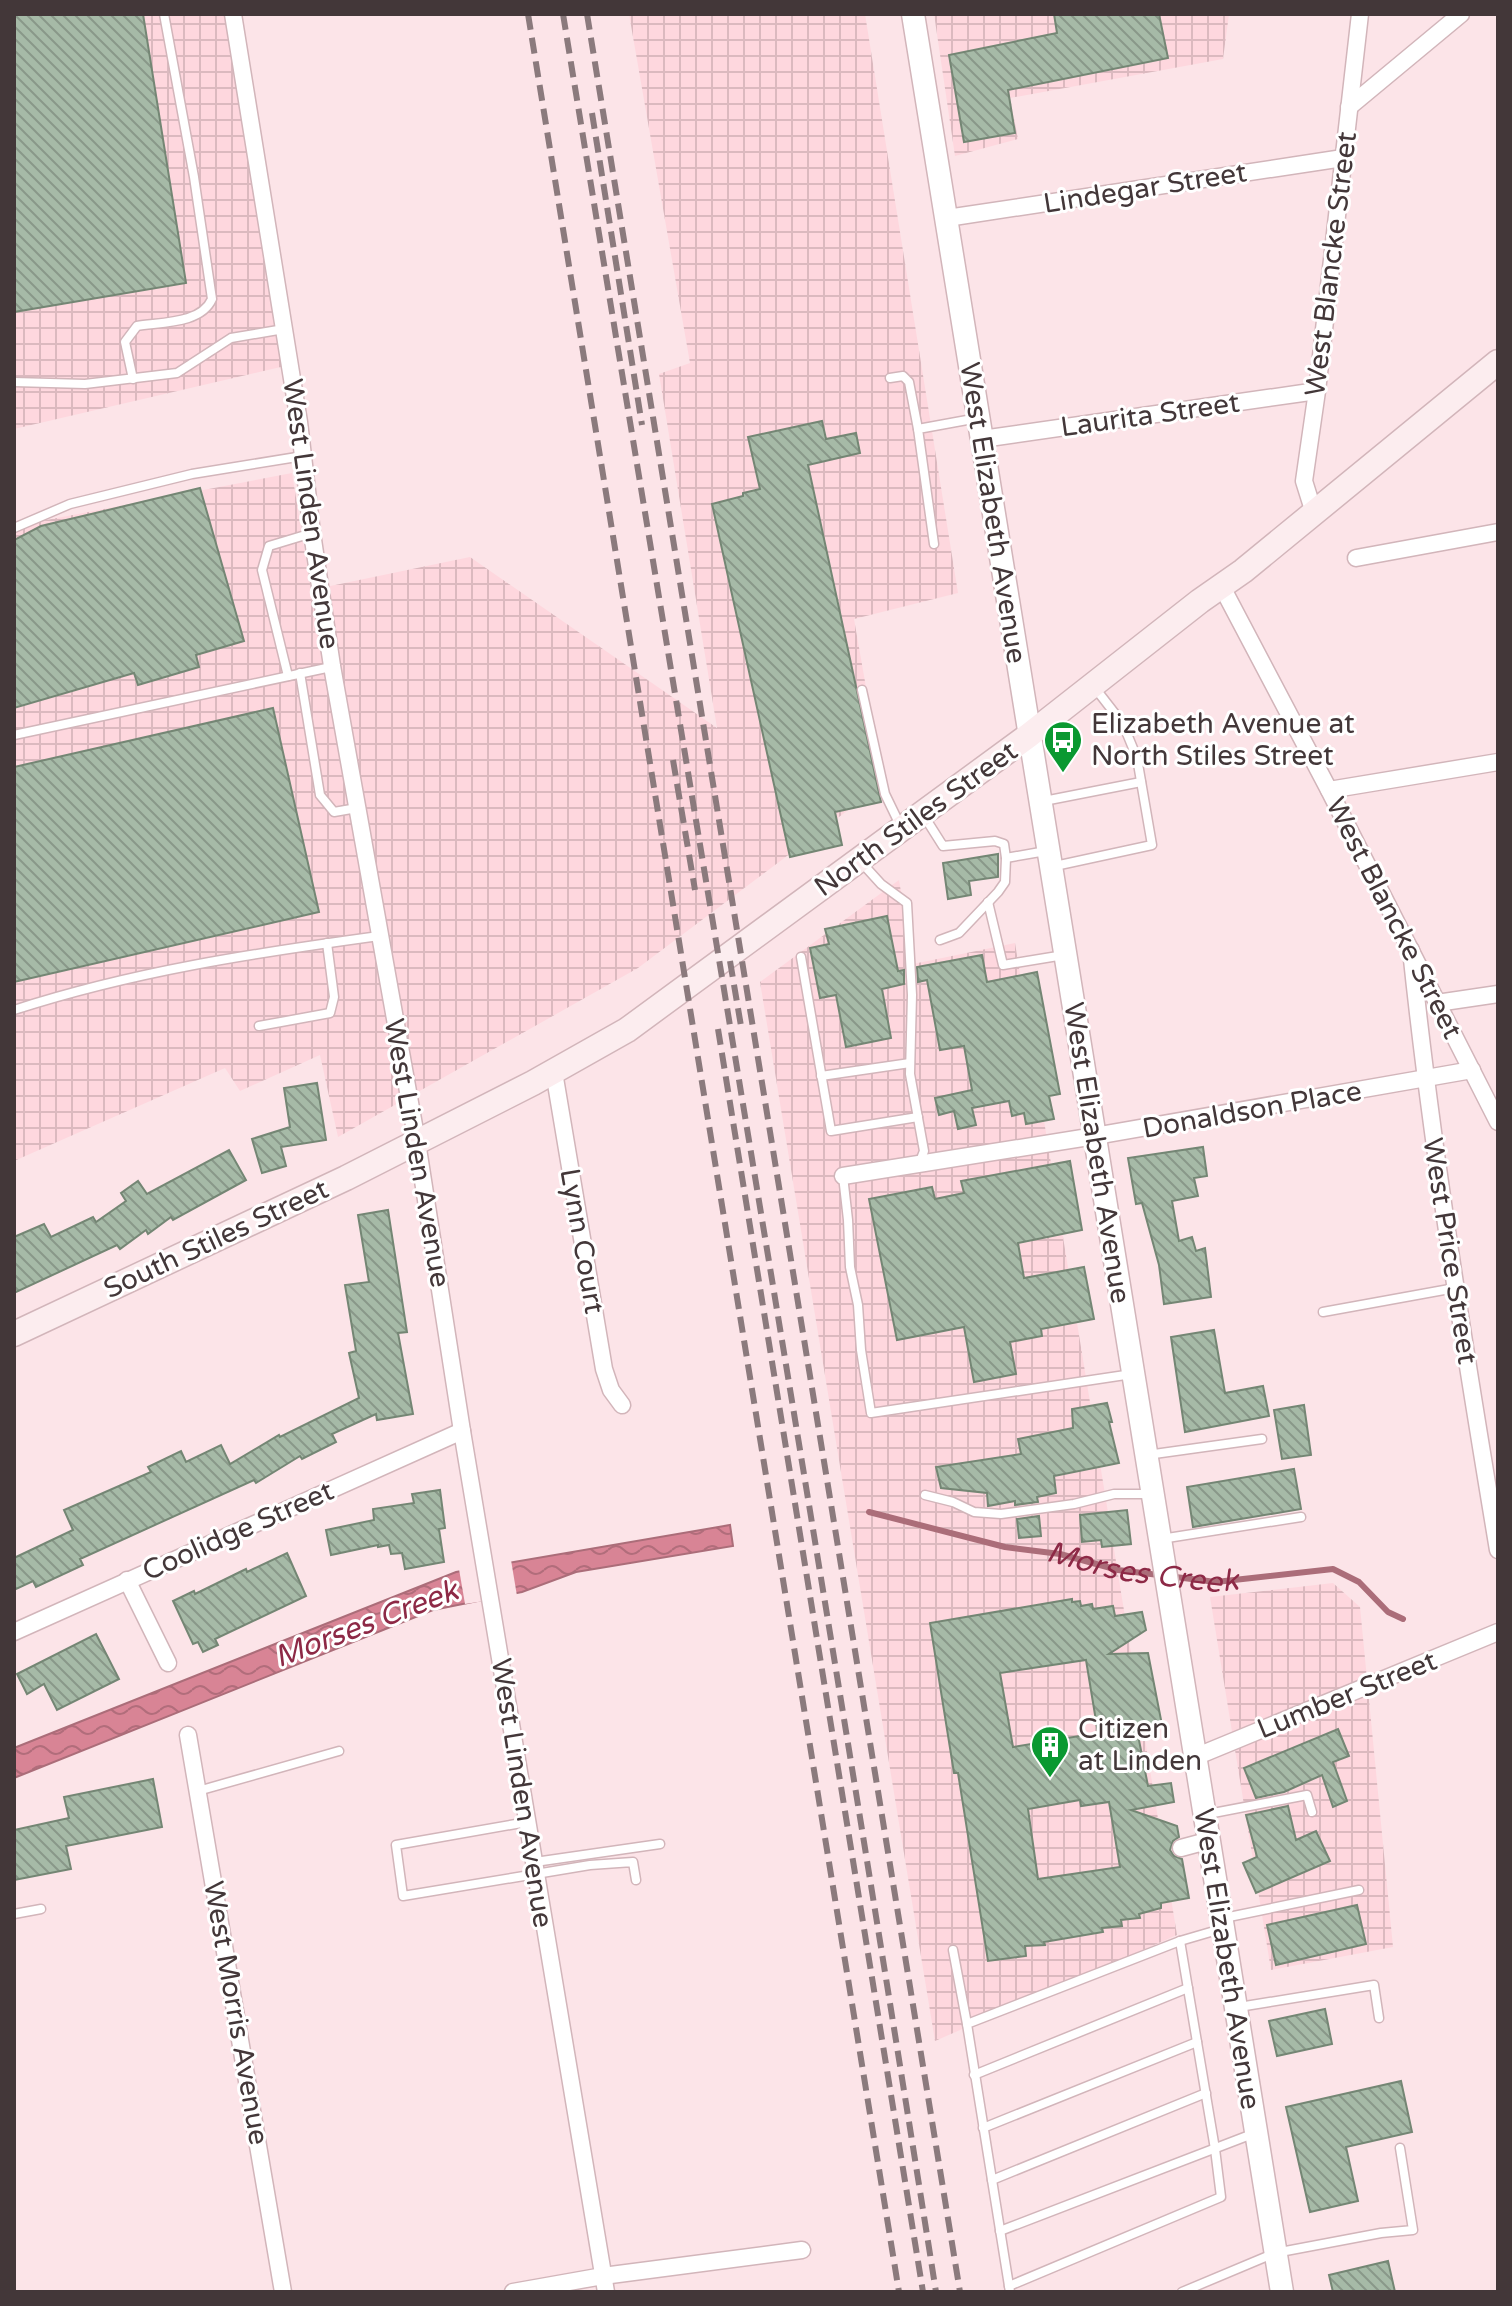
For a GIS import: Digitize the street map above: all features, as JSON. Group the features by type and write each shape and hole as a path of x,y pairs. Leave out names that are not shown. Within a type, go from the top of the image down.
{"main road":[{"name":"North Stiles Street","path":"417,1142 554,1072 627,1030 1028,736 1222,587 1498,362"},
{"name":"South Stiles Street","path":"14,1334 417,1142"}],"street":[{"name":"West Linden Avenue","path":"233,14 284,329 332,666 417,1142 604,2284"},
{"name":"West Elizabeth Avenue","path":"913,14 1282,2292"},
{"name":"West Blancke Street","path":"1314,513 1304,481 1360,14"},
{"path":"1349,107 1461,14"},
{"name":"Lindegar Street","path":"947,218 1343,158"},
{"name":"Laurita Street","path":"980,428 1317,391"},
{"path":"1356,558 1498,532"},
{"name":"West Blancke Street","path":"1222,587 1498,1122"},
{"path":"1329,790 1498,762"},
{"name":"West Price Street","path":"1411,950 1425,1080 1455,1288 1498,1550"},
{"path":"1437,1003 1498,994"},
{"name":"Donaldson Place","path":"843,1176 1095,1136 1472,1070"},
{"name":"Lynn Court","path":"554,1072 604,1369 611,1390 622,1405"},
{"name":"Coolidge Street","path":"14,1632 462,1431"},
{"path":"127,1580 168,1663"},
{"name":"Lumber Street","path":"1195,1757 1498,1632"},
{"name":"West Morris Avenue","path":"188,1735 283,2292"},
{"path":"1181,1848 1207,1841"},
{"path":"513,2292 604,2284 802,2250"}],"lane":[{"path":"133,379 125,342 137,326 184,319 204,311 212,299 194,177 164,14"},
{"path":"14,382 85,384 177,373 231,338 284,329"},
{"path":"890,378 903,376 909,382 934,544"},
{"path":"918,429 980,428"},
{"path":"14,528 70,504 192,474 303,456"},
{"path":"288,676 262,570 269,546 312,533"},
{"path":"14,735 332,666"},
{"path":"300,673 320,795 334,812 357,808"},
{"path":"1006,858 1049,859 1152,845 1137,758 1123,724 1094,685"},
{"path":"862,690 885,794 902,830"},
{"path":"1039,802 1141,782"},
{"path":"923,814 943,846 995,841 1004,844 1006,858 1005,882 959,933 940,940"},
{"path":"860,861 881,884 907,903 912,995 910,1063 924,1151 919,1164"},
{"path":"988,902 1003,965 1065,955"},
{"path":"14,1010 78,989 195,963 379,936"},
{"path":"259,1026 330,1013 334,997 327,943"},
{"path":"801,957 831,1131 918,1117"},
{"path":"821,1076 910,1063"},
{"path":"843,1176 850,1267 858,1305 871,1413 1133,1374"},
{"path":"1323,1312 1455,1288"},
{"path":"1146,1455 1262,1439"},
{"path":"925,1495 953,1502 974,1512 1001,1514 1074,1504 1114,1494 1152,1494"},
{"path":"1162,1550 1301,1517"},
{"path":"198,1791 339,1751"},
{"path":"1203,1815 1307,1795 1312,1812"},
{"path":"527,1822 396,1845 403,1896 660,1844"},
{"path":"535,1868 633,1862 636,1880"},
{"path":"967,2024 1220,1924 1359,1890"},
{"path":"14,1914 41,1909"},
{"path":"953,1950 1010,2289 1221,2197 1180,1941"},
{"path":"1234,2008 1374,1985 1379,2018"},
{"path":"974,2075 1188,1988"},
{"path":"983,2128 1197,2042"},
{"path":"992,2180 1206,2093"},
{"path":"1000,2231 1255,2133"},
{"path":"1182,2292 1275,2253 1413,2230 1400,2148"}],"shaded area":[{"path":"14,14 229,14 285,366 14,429"},
{"path":"629,14 865,14 958,593 854,619 883,784 638,968 338,1137 320,1055 240,1091 225,1068 14,1161 14,532 36,522 292,473 311,590 470,557 717,728 659,374 690,363"},
{"path":"934,14 1229,14 1223,59 1010,98 1018,139 955,156"},
{"path":"899,880 913,964 1015,943 1177,1935 935,2041 760,982"},
{"path":"1333,1583 1360,1607 1393,1947 1271,1970 1210,1597"}],"water":[{"path":"730,1525 733,1546 576,1572 522,1592 433,1610 14,1778 14,1748 456,1572"}],"pier":[{"path":"511,1560 517,1596 465,1604 459,1569"}],"building":[{"path":"14,14 143,14 186,283 14,312"},
{"path":"1054,14 1159,14 1168,58 1008,90 1015,133 964,142 949,55 1057,33"},
{"path":"822,421 826,439 856,433 860,453 808,465 881,802 835,812 842,845 790,857 712,504 760,489 748,437"},
{"path":"200,488 244,641 196,655 199,667 138,685 134,673 14,708 14,540 41,526"},
{"path":"273,708 319,912 14,982 14,767"},
{"path":"998,854 998,877 969,881 971,895 948,899 943,863"},
{"path":"887,916 898,971 904,970 904,984 882,989 891,1038 846,1047 836,995 820,998 810,948 829,944 825,929"},
{"path":"982,955 987,982 1037,972 1060,1094 1049,1096 1054,1119 1026,1124 1024,1113 1012,1116 1009,1101 972,1108 976,1125 958,1129 954,1111 939,1115 935,1098 972,1090 964,1046 940,1050 927,980 918,982 917,967"},
{"path":"317,1083 326,1140 281,1147 286,1166 262,1173 252,1139 290,1127 284,1088"},
{"path":"1203,1147 1207,1176 1194,1178 1198,1196 1172,1201 1179,1241 1192,1237 1196,1251 1205,1248 1211,1297 1164,1304 1159,1265 1142,1203 1136,1204 1128,1158"},
{"path":"229,1150 246,1180 173,1220 171,1217 148,1234 146,1230 120,1249 117,1245 14,1293 14,1237 44,1224 51,1237 93,1217 96,1222 126,1201 121,1193 138,1181 147,1194"},
{"path":"1070,1161 1082,1230 1018,1243 1024,1278 1084,1267 1094,1319 1041,1329 1042,1336 1010,1342 1016,1374 974,1382 964,1327 897,1340 869,1199 932,1187 935,1199 964,1193 961,1181"},
{"path":"388,1210 407,1332 398,1333 413,1414 377,1420 376,1414 332,1434 336,1442 302,1459 300,1456 256,1483 254,1480 80,1559 83,1565 36,1587 33,1581 14,1590 14,1558 73,1530 64,1510 151,1472 148,1467 181,1451 186,1462 221,1445 230,1464 279,1435 359,1398 349,1353 356,1351 345,1285 369,1282 358,1215"},
{"path":"1214,1330 1225,1393 1263,1386 1269,1416 1185,1432 1171,1337"},
{"path":"1107,1403 1119,1463 1054,1476 1056,1493 1037,1497 1038,1502 1015,1505 1015,1501 988,1506 987,1493 941,1488 936,1467 1021,1454 1018,1439 1073,1428 1072,1409"},
{"path":"1304,1405 1311,1455 1282,1459 1274,1410"},
{"path":"1294,1469 1301,1509 1193,1527 1187,1487"},
{"path":"440,1490 445,1528 439,1529 444,1562 405,1569 402,1553 391,1554 389,1545 331,1555 326,1530 374,1520 373,1509 414,1503 412,1494"},
{"path":"1127,1510 1131,1544 1102,1547 1101,1540 1082,1542 1080,1515"},
{"path":"1039,1516 1041,1536 1019,1538 1017,1519"},
{"path":"287,1553 306,1596 215,1639 218,1645 203,1652 198,1642 193,1644 173,1601"},
{"name":"Citizen at Linden","path":"1072,1599 1072,1602 1080,1601 1081,1606 1092,1604 1093,1609 1113,1606 1115,1616 1142,1612 1146,1630 1109,1654 1148,1653 1162,1725 1137,1730 1148,1786 1171,1783 1174,1802 1131,1810 1177,1826 1179,1837 1173,1841 1170,1850 1182,1859 1189,1898 1161,1903 1161,1908 1139,1914 1140,1918 1121,1920 1122,1926 1102,1928 1103,1932 1044,1942 1045,1945 1025,1946 1026,1956 988,1961 930,1623","holes":["1086,1660 1098,1733 1013,1747 1000,1673","1080,1800 1081,1806 1109,1802 1120,1867 1038,1879 1028,1809"]},
{"path":"96,1634 119,1679 57,1710 44,1684 27,1694 17,1674"},
{"path":"1338,1729 1349,1756 1333,1762 1347,1801 1333,1807 1322,1775 1284,1792 1256,1798 1244,1768"},
{"path":"153,1779 162,1827 66,1846 71,1869 14,1880 14,1830 69,1818 64,1797"},
{"path":"1288,1806 1296,1840 1316,1831 1330,1861 1256,1893 1243,1863 1257,1857 1246,1815"},
{"path":"1357,1905 1366,1944 1276,1965 1267,1925"},
{"path":"1325,2009 1332,2044 1277,2056 1269,2021"},
{"path":"1401,2081 1412,2132 1346,2147 1358,2201 1310,2212 1286,2107"},
{"path":"1388,2261 1395,2292 1333,2292 1329,2275"}],"waterway":[{"name":"Morses Creek","path":"869,1512 1005,1547 1060,1554 1118,1570 1216,1582 1333,1569 1359,1582 1388,1612 1403,1619"}],"railway":[{"path":"528,14 899,2292"},
{"path":"563,14 936,2292"},
{"path":"587,14 960,2292"},
{"path":"592,113 642,425"},
{"path":"673,760 695,890"},
{"path":"730,961 742,1032"},
{"path":"718,1029 923,2292"}],"place":[{"name":"Elizabeth Avenue at North Stiles Street","path":"1063,774"},
{"name":"Citizen at Linden","path":"1050,1779"}]}
